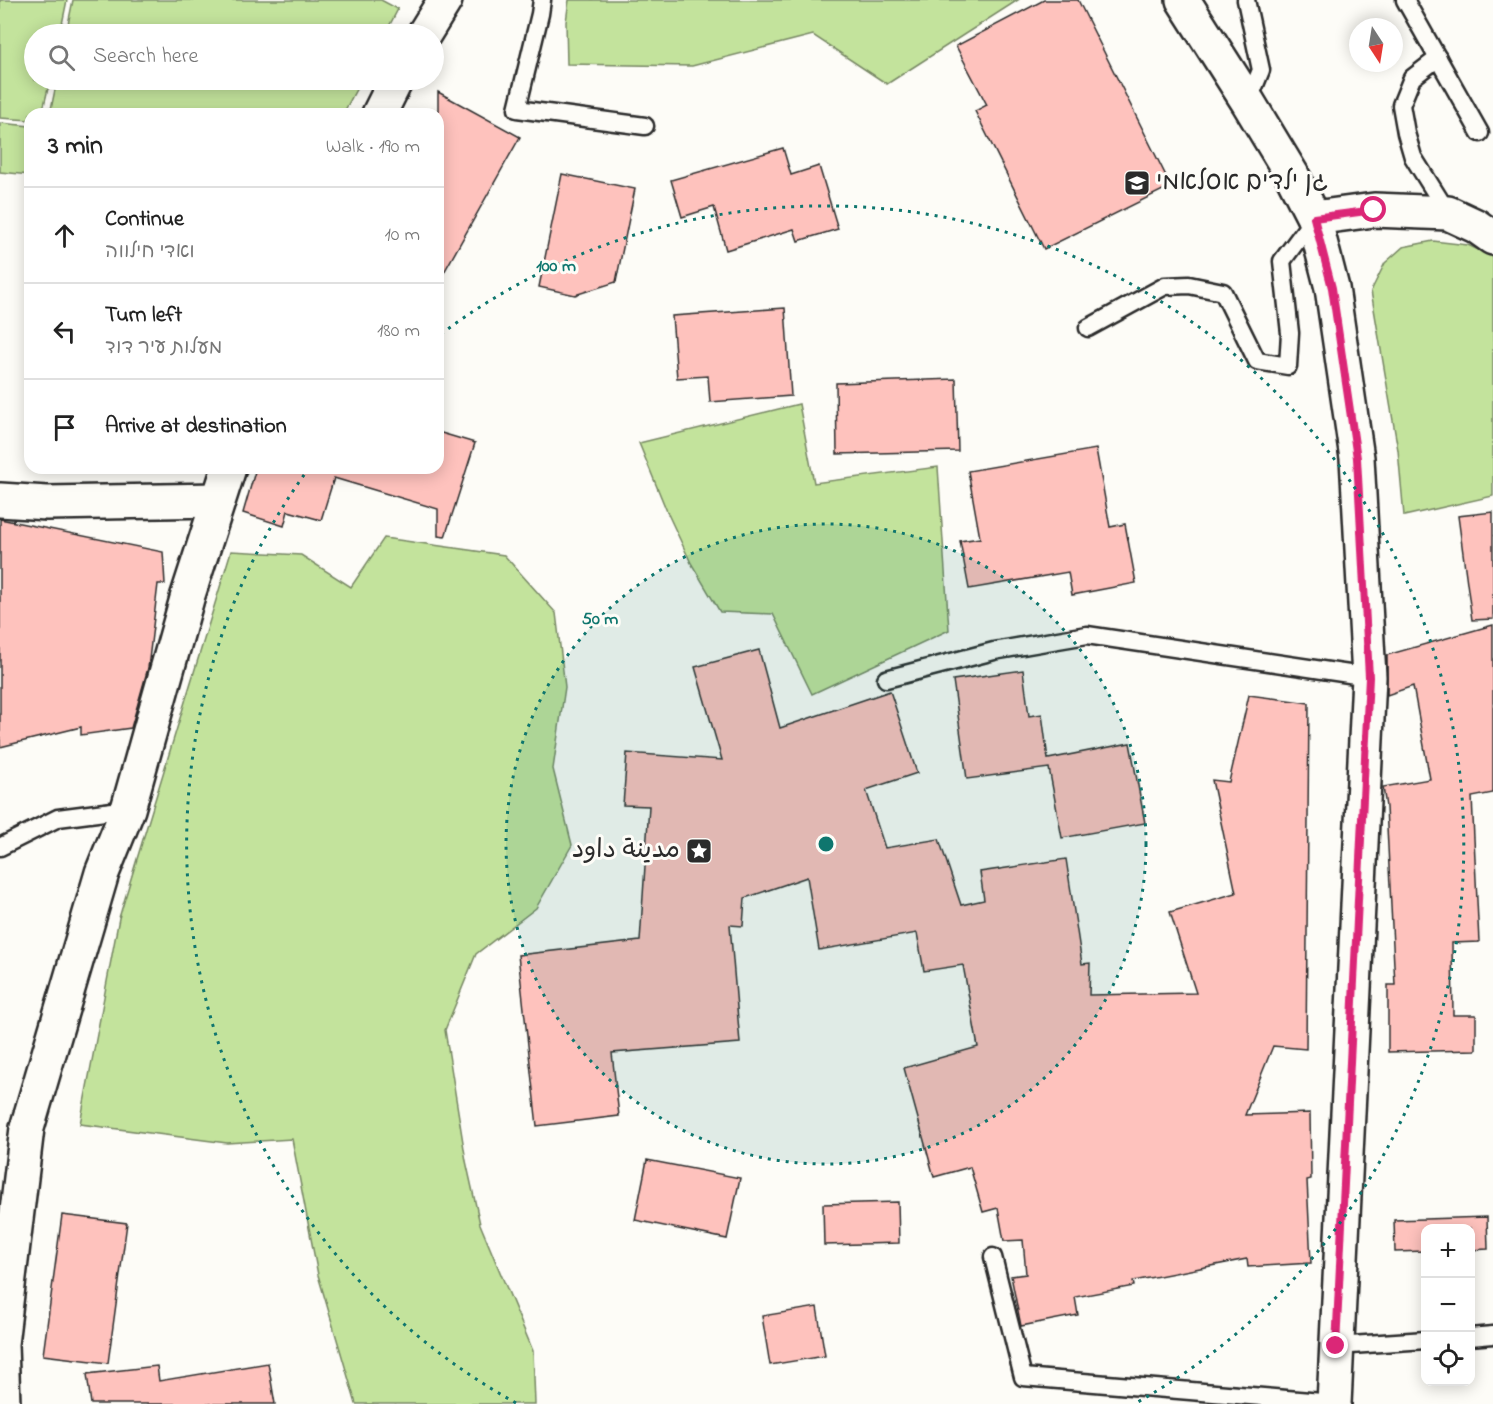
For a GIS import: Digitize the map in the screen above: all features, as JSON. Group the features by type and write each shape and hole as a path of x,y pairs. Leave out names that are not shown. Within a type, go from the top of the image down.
{"street":[{"path":"430,24 445,0"},
{"path":"1183,0 1292,175 1314,218 1332,288 1357,458 1369,677 1334,1403"},
{"path":"382,108 391,90"},
{"path":"1314,218 1374,210 1448,213 1476,226 1493,238"},
{"path":"3,1404 1,1345 27,1128 102,873 128,809 188,595 227,474"},
{"path":"0,500 47,503 218,500"}],"lane":[{"path":"542,0 517,109 645,126"},
{"path":"1246,0 1261,70 1248,102"},
{"path":"1406,0 1480,133"},
{"path":"1438,58 1412,78 1401,105 1413,157 1448,213"},
{"path":"1088,328 1165,286 1189,285 1223,292 1257,361 1288,366 1290,333 1282,261 1314,218"},
{"path":"886,679 994,651 1087,635 1369,677"},
{"path":"0,847 58,818 128,809"},
{"path":"993,1257 1023,1377 1334,1403"},
{"path":"1475,1336 1493,1335"},
{"path":"1336,1346 1421,1340"}],"green space":[{"path":"0,0 67,0 62,24 24,24 24,90 48,90 43,108 24,108 24,120 0,118"},
{"path":"73,0 381,0 398,9 390,24 68,24"},
{"path":"569,0 1018,0 887,84 813,35 692,66 567,64 566,22"},
{"path":"55,90 356,90 346,108 51,108"},
{"path":"0,123 24,125 24,174 0,172"},
{"path":"1433,241 1468,245 1493,257 1493,496 1404,516 1398,450 1371,291 1385,263 1403,247"},
{"path":"799,404 814,483 938,467 949,630 812,694 773,614 720,612 691,563 639,443"},
{"path":"384,538 504,555 556,613 565,687 553,769 572,845 536,908 476,954 445,1030 466,1161 480,1224 533,1351 535,1404 356,1404 318,1275 292,1139 227,1143 80,1124 119,918 231,551 301,555 351,587"}],"building":[{"path":"1044,0 1078,0 1171,186 1044,249 975,111 987,105 956,46"},
{"path":"438,92 520,137 444,272 444,108 438,108"},
{"path":"783,148 791,175 819,166 838,229 798,241 794,229 726,250 714,207 682,217 671,180"},
{"path":"562,174 635,189 616,282 575,295 539,287"},
{"path":"785,308 791,396 710,402 708,376 677,378 672,316"},
{"path":"956,379 958,451 837,454 836,383"},
{"path":"444,434 475,443 445,537 438,536 438,509 334,478 321,520 288,511 284,526 243,513 254,474 444,474"},
{"path":"1096,449 1110,527 1125,524 1136,583 1072,595 1068,572 969,589 960,541 980,538 968,471"},
{"path":"1493,512 1493,619 1472,620 1458,516"},
{"path":"0,519 163,552 165,584 158,584 148,668 131,728 81,735 81,727 0,747"},
{"path":"1493,625 1493,793 1472,797 1479,942 1452,943 1453,1015 1476,1015 1476,1050 1388,1052 1388,985 1395,985 1383,787 1430,779 1413,686 1387,695 1387,655"},
{"path":"759,650 780,728 890,691 917,773 866,790 885,848 939,839 961,905 984,900 980,872 1066,859 1082,964 1090,963 1089,995 1196,993 1170,912 1236,893 1212,780 1229,782 1249,695 1309,703 1306,1049 1273,1046 1245,1115 1310,1113 1311,1179 1307,1180 1311,1263 1248,1267 1247,1259 1133,1281 1134,1286 1075,1297 1078,1315 1021,1326 1011,1276 1026,1274 1023,1240 1004,1241 998,1208 983,1212 970,1167 934,1177 904,1068 978,1047 963,965 924,971 917,933 819,950 807,877 745,898 743,926 730,925 740,1043 612,1053 619,1116 537,1126 518,955 640,941 649,806 623,805 627,753 722,760 695,667"},
{"path":"1023,670 1029,716 1042,714 1048,759 1130,743 1145,823 1062,838 1049,768 967,779 953,680"},
{"path":"647,1160 740,1178 727,1239 635,1220"},
{"path":"898,1202 899,1243 824,1245 823,1204"},
{"path":"62,1215 127,1223 108,1363 43,1355"},
{"path":"1487,1217 1488,1249 1475,1250 1475,1224 1421,1224 1421,1251 1395,1252 1394,1220"},
{"path":"817,1307 825,1356 770,1365 762,1316"},
{"path":"268,1363 275,1404 91,1404 87,1374 157,1366 159,1381"}],"place":[{"name":"גן ילדים אסלאמי","path":"1137,183"},
{"name":"مدينة داود","path":"699,851"}],"route":[{"path":"1336,1346 1369,677 1357,458 1332,288 1314,218 1374,210"}]}
